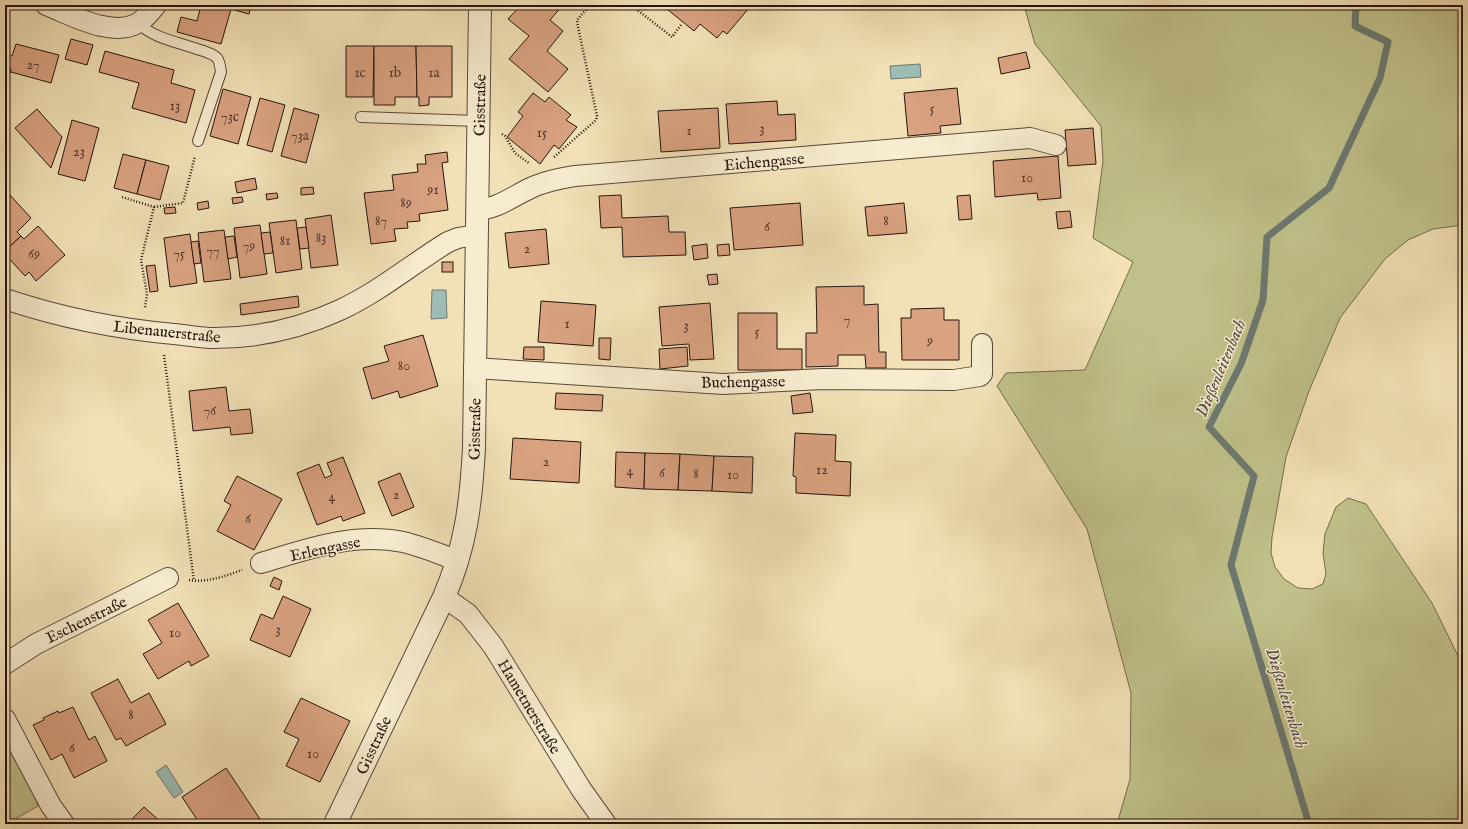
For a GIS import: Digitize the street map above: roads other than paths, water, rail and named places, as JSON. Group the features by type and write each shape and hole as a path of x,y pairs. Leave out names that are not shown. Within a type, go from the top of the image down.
{"street":[{"path":"46,5 93,24 118,28 139,23 156,5"},
{"name":"Gisstraße","path":"335,824 444,597 458,561 468,519 472,480 480,5"},
{"name":"Eichengasse","path":"477,210 491,207 535,186 575,176 1030,138 1056,145"},
{"name":"Libenauerstraße","path":"5,299 97,323 142,331 213,338 234,337 278,331 340,310 355,303 448,242 458,238 476,235"},
{"name":"Buchengasse","path":"474,368 723,384 823,378 954,380 980,376 982,374 982,344"},
{"name":"Erlengasse","path":"261,563 329,543 368,539 385,539 403,542 458,561"},
{"name":"Eschenstraße","path":"5,664 36,644 168,578"},
{"name":"Hametnerstraße","path":"444,597 468,614 493,646 581,789 606,824"},
{"path":"5,719 51,806 64,824"}],"lane":[{"path":"139,23 144,29 156,35 206,51 216,57 220,62 221,72 198,141"},
{"path":"361,117 478,125"}],"water":[{"path":"920,64 921,77 891,79 890,66"},
{"path":"432,290 446,290 447,318 431,319"},
{"path":"166,765 183,792 174,798 156,772"}],"waterway":[{"name":"Dießenleitenbach","path":"1309,824 1231,565 1254,476 1209,427 1241,364 1263,300 1267,237 1329,188 1380,78 1388,42 1355,26 1356,5"}]}
